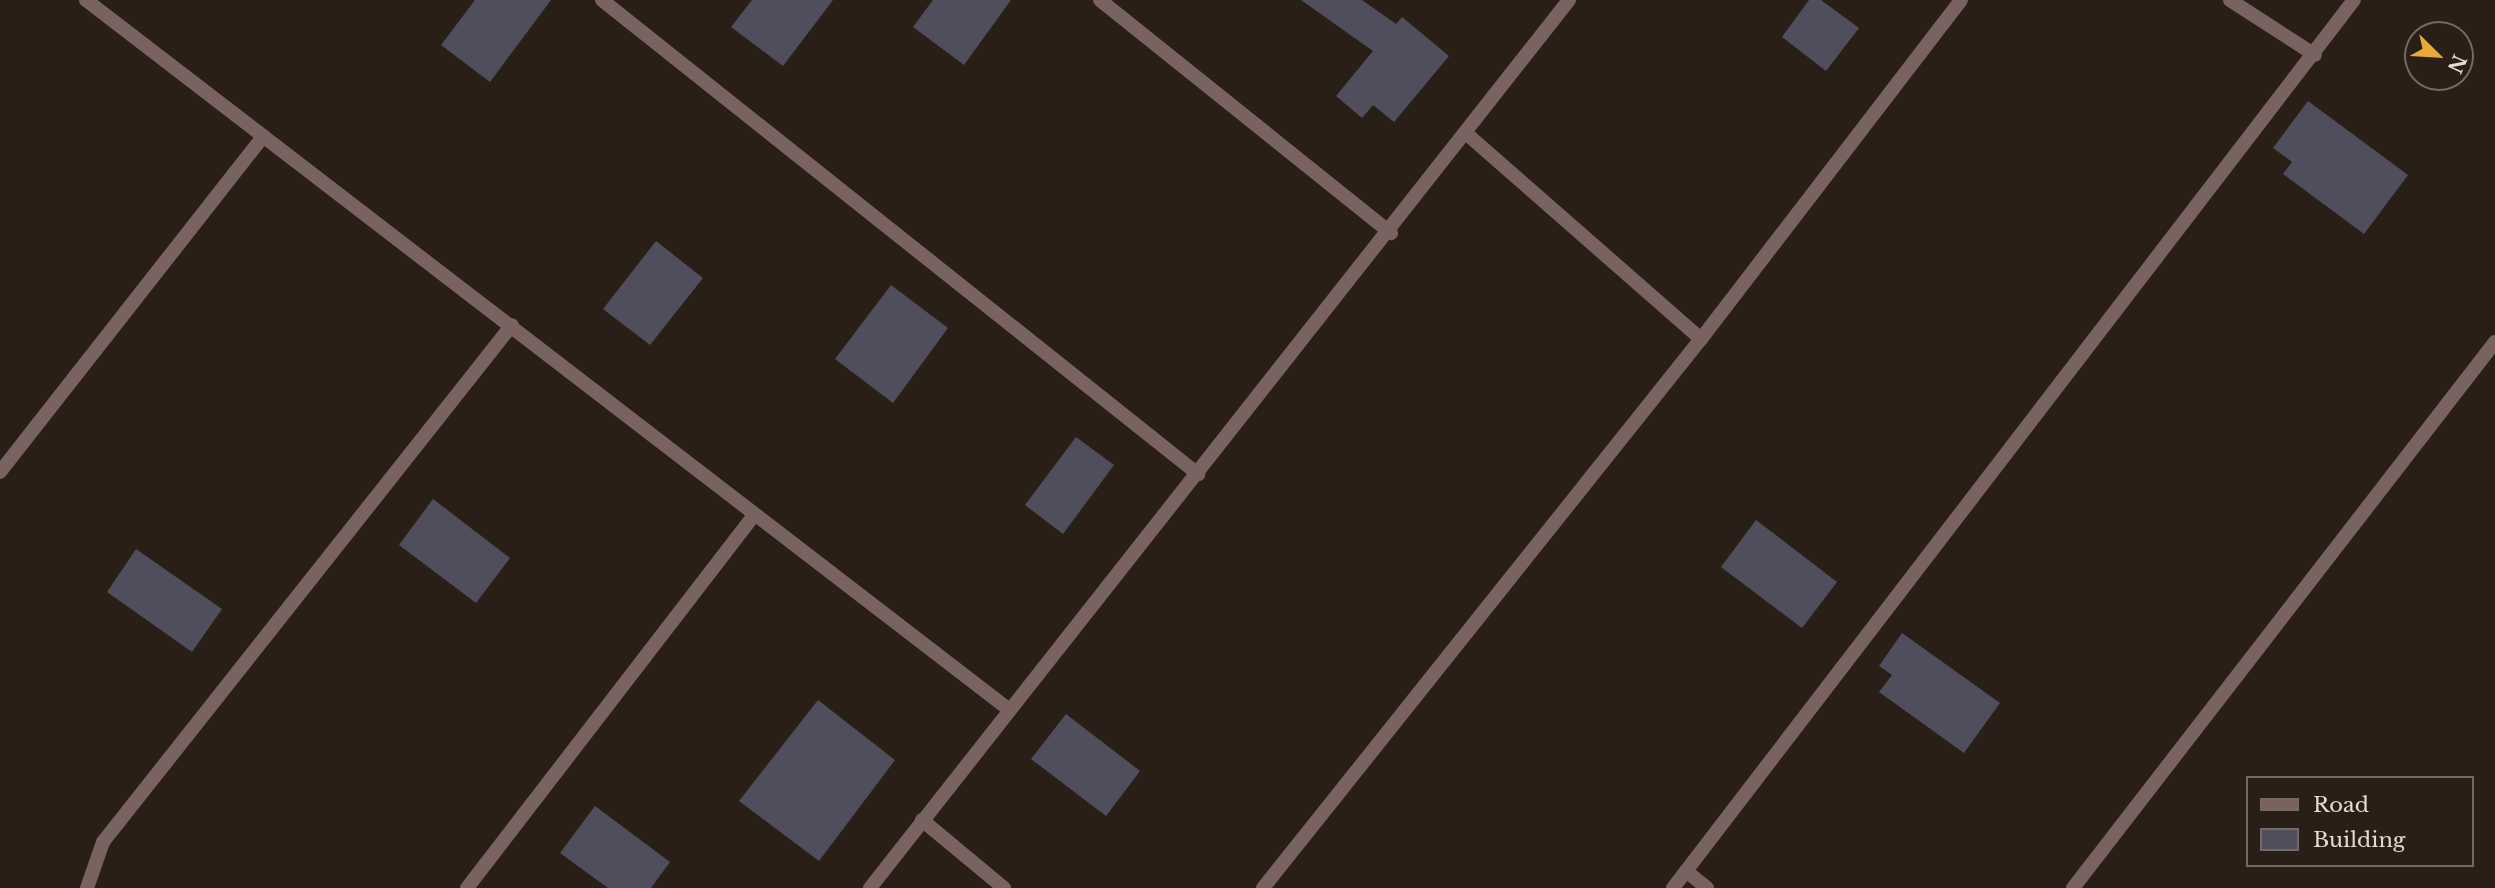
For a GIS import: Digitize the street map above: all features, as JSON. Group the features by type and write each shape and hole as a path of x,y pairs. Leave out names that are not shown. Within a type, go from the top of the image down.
{"street":[{"path":"86,0 1007,708"},
{"path":"602,0 1198,474"},
{"path":"1100,0 1391,233"},
{"path":"870,888 1007,708 1391,233 1569,0"},
{"path":"1264,888 1701,339 1961,0"},
{"path":"2230,0 2315,55"},
{"path":"1673,888 2315,55 2354,0"},
{"path":"0,472 263,135"},
{"path":"1468,135 1701,339"},
{"path":"87,888 103,842 512,325"},
{"path":"2073,888 2495,342"},
{"path":"467,888 754,515"},
{"path":"922,820 1004,888"},
{"path":"1686,871 1707,888"}],"building":[{"path":"475,0 551,0 490,82 441,45"},
{"path":"752,0 833,0 783,66 731,27"},
{"path":"933,0 1011,0 964,65 913,27"},
{"path":"1301,0 1362,0 1396,24 1402,17 1449,56 1394,122 1373,105 1362,118 1336,96 1373,51"},
{"path":"1809,0 1821,0 1859,28 1826,71 1782,37"},
{"path":"2308,101 2408,175 2364,234 2283,174 2292,162 2273,148"},
{"path":"656,241 703,278 650,345 603,309"},
{"path":"891,285 948,328 893,403 835,359"},
{"path":"1076,437 1114,465 1063,534 1025,505"},
{"path":"433,499 510,558 476,603 399,545"},
{"path":"1756,520 1837,582 1802,628 1721,567"},
{"path":"136,549 222,609 192,652 107,592"},
{"path":"1902,633 2000,703 1964,753 1879,692 1892,675 1879,666"},
{"path":"818,700 895,760 819,861 739,801"},
{"path":"1066,714 1140,771 1106,816 1031,759"},
{"path":"595,806 670,862 651,888 608,888 560,853"}]}
